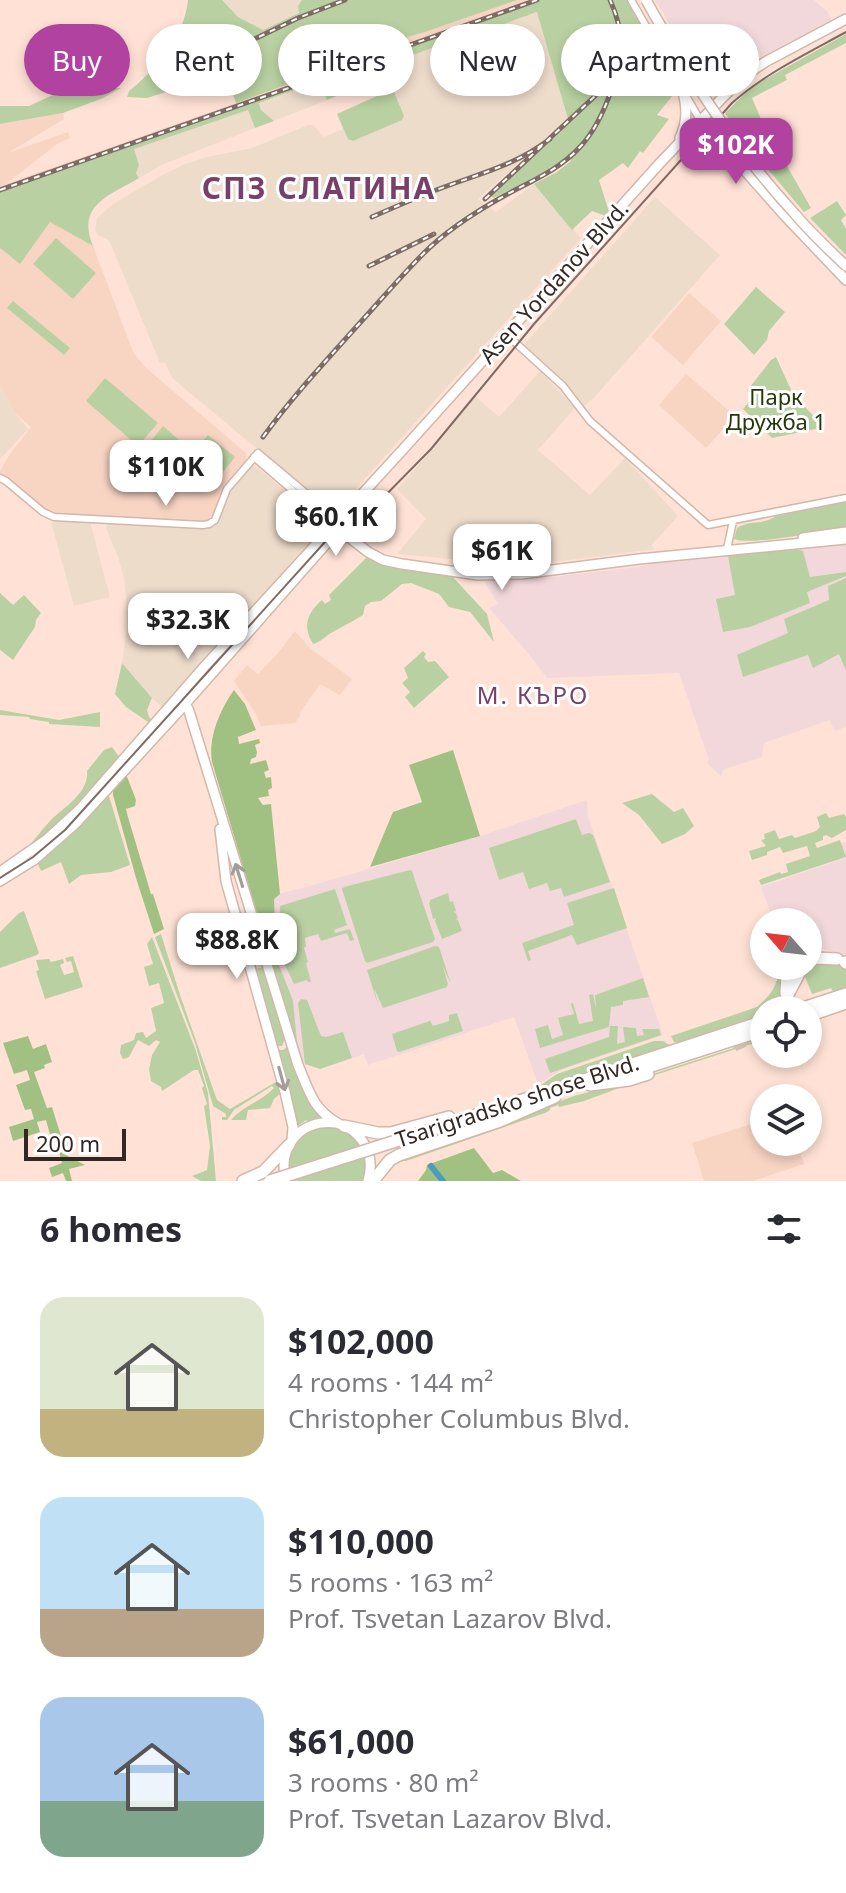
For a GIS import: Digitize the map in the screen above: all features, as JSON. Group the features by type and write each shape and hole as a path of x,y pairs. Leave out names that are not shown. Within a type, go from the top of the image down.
{"highway":[{"path":"822,958 843,961"},
{"path":"787,980 783,1003 795,980"},
{"path":"822,1001 842,994"},
{"path":"822,1011 846,1003"},
{"name":"Tsarigradsko shose Blvd.","path":"270,1181 556,1093 750,1026"},
{"name":"Tsarigradsko shose Blvd.","path":"556,1093 750,1034"},
{"path":"590,1085 629,1080 734,1046"},
{"path":"342,1125 391,1133 539,1091 556,1093"},
{"path":"370,1181 399,1155 500,1121 556,1093"},
{"name":"Tsarigradsko shose Blvd.","path":"292,1181 444,1128"},
{"path":"243,1181 263,1172 290,1142"}],"main road":[{"path":"646,0 688,71 737,144 793,213 846,266"},
{"path":"652,0 692,68 756,160 846,260"},
{"name":"Asen Yordanov Blvd.","path":"183,699 700,120 745,75 846,19"},
{"path":"677,144 686,118 684,96"},
{"path":"700,120 846,280"},
{"path":"339,525 368,552 383,560 478,575 521,574 846,532"},
{"path":"764,545 846,539"},
{"path":"166,725 183,699"},
{"path":"183,699 298,1065 313,1102 325,1114 359,1136 367,1149 371,1165 370,1181"},
{"path":"0,872 71,819 183,699"},
{"path":"0,881 34,860 63,836 166,725 181,717 194,728"},
{"path":"218,809 223,866 293,1127 283,1162 286,1181"},
{"path":"241,935 246,926 256,930"},
{"path":"271,1041 282,1048 287,1044 288,1036"},
{"path":"290,1142 314,1124 342,1125"}],"street":[{"path":"631,0 645,24"},
{"path":"686,96 700,120"},
{"path":"507,335 563,386 590,421 704,524 711,526 846,498"},
{"path":"0,478 50,516 203,525 215,520 227,489 256,455 339,525"},
{"path":"727,549 733,521"}],"shaded area":[{"path":"222,0 302,0 298,6 300,13 262,30 262,24 251,24 238,17"},
{"path":"517,0 540,0 472,24 448,24"},
{"path":"655,0 814,0 828,12 831,20 759,59 759,24 670,24"},
{"path":"538,12 541,24 504,24"},
{"path":"430,30 430,39 414,45 414,36"},
{"path":"545,37 568,119 478,199 496,212 534,184 581,238 334,513 172,378 165,362 160,363 111,245 95,230 97,218 113,204 185,164 252,148 308,125 314,125 323,137 343,129 337,114 377,96 414,96 414,55 430,49 430,96 545,96"},
{"path":"278,88 278,93 0,191 0,124 63,113 64,119 8,153 68,132 70,138 57,144 6,184"},
{"path":"278,96 325,96 327,100 274,121 261,110 259,103"},
{"path":"248,110 255,128 164,164 139,178 136,173 133,149"},
{"path":"655,197 720,255 580,410 563,386 521,348"},
{"path":"50,222 93,246 133,352 145,367 246,453 246,460 221,492 211,519 206,522 52,514 0,475 10,454 31,427 15,413 0,385 0,248 20,263"},
{"path":"689,293 721,321 683,365 651,337"},
{"path":"540,371 575,408 538,450 590,495 625,458 678,516 651,546 655,549 547,563 493,563 397,554 426,519 397,489 475,396 499,417"},
{"path":"686,374 735,416 706,448 659,405"},
{"path":"0,385 28,429 0,459"},
{"path":"255,466 325,522 325,528 163,708 122,663 127,627 124,578 106,528 108,523 212,527 219,520 229,490 249,467"},
{"path":"51,522 90,522 110,597 74,606"},
{"path":"846,543 846,726 834,730 830,720 764,743 762,757 725,769 722,777 708,764 679,673 547,678 489,608 498,604 484,581 562,576 672,560"},
{"path":"295,631 310,648 352,679 340,695 320,684 295,723 261,726 234,681 247,665 258,674"},
{"path":"587,800 588,816 663,1035 561,1070 538,1084 514,1017 368,1065 364,1054 320,1069 304,1063 290,1031 253,900 480,836"},
{"path":"846,842 846,957 822,949 822,908 769,908 761,887 845,858 841,843"},
{"path":"750,1124 750,1156 801,1156 804,1164 753,1181 704,1181 692,1143"}],"green space":[{"path":"188,0 222,0 238,17 251,24 182,24"},
{"path":"302,0 517,0 448,24 430,24 430,30 414,35 414,24 278,24 278,88 262,94 262,29 299,13 298,6"},
{"path":"540,0 607,0 610,5 612,0 627,0 640,24 561,24 561,95 545,40 545,24 540,24 537,12 504,24 472,24"},
{"path":"846,34 846,43 785,75 787,80 759,94 759,83"},
{"path":"430,39 430,49 414,55 414,45"},
{"path":"146,76 146,96 153,96 127,97"},
{"path":"278,93 278,96 259,103 261,110 274,121 255,128 248,110 134,149 139,178 98,203 92,211 89,232 93,246 50,222 20,264 0,248 0,191"},
{"path":"50,96 107,96 63,113 0,124 0,106 29,106"},
{"path":"234,96 255,96 236,103"},
{"path":"377,96 396,96 404,116 402,120 353,141 348,139 337,114"},
{"path":"561,96 672,96 657,115 669,119 643,153 640,151 628,168 623,163 599,180 609,212 606,216 592,211 572,230 534,184 571,161 570,155 556,166 494,198 491,196 563,130 568,119"},
{"path":"743,96 756,96 752,98 778,159 783,159 811,208 804,212 725,113"},
{"path":"837,201 846,215 841,220 846,229 846,255 810,218"},
{"path":"56,238 96,273 73,299 33,264"},
{"path":"756,287 785,312 754,355 724,324"},
{"path":"13,301 70,348 64,355 7,308"},
{"name":"Парк Дружба 1","path":"776,357 793,394 820,423 821,428 772,438 743,409 753,397 747,391"},
{"path":"105,378 158,423 138,446 86,401"},
{"path":"163,426 179,440 159,464 143,451"},
{"path":"208,435 235,457 219,477 192,454"},
{"path":"846,502 846,528 770,539 734,539 737,528 741,526"},
{"path":"795,549 803,551 810,577 846,572 846,576 807,592 810,603 750,627 723,632 716,599 735,595 728,556"},
{"path":"367,557 388,567 451,575 487,614 494,642 470,612 449,607 439,594 411,583 402,584 381,601 371,602 365,606 363,615 313,644 307,626 313,610 322,600 325,604 331,600 329,595"},
{"path":"846,578 846,671 839,654 813,668 808,655 743,677 737,655 788,633 784,619 829,600 828,586"},
{"path":"0,593 13,605 24,595 41,613 13,660 0,650"},
{"path":"423,651 428,662 435,661 449,677 414,708 405,697 410,692 402,683 408,678 404,668"},
{"path":"122,663 152,698 147,710 153,721 151,724 126,707 115,694"},
{"path":"234,690 245,704 256,730 238,737 239,744 259,739 260,743 255,745 256,757 251,759 250,764 266,760 269,770 264,772 266,778 271,777 269,796 258,798 263,805 271,804 280,894 274,899 273,930 256,910 212,762 216,724"},
{"path":"0,710 59,720 100,712 100,727 49,724 29,717 0,715"},
{"path":"112,747 120,758 68,816 32,847 30,845 46,825 80,792 87,779 87,771 104,750"},
{"path":"453,750 480,836 370,867 393,812 422,802 409,765"},
{"path":"126,774 136,800 135,806 126,809 164,929 154,934 113,795 113,788"},
{"path":"108,793 130,865 111,872 81,875 69,884 61,862 41,871 37,862 69,835"},
{"path":"652,794 674,812 683,808 694,826 685,834 662,844 639,815 622,803"},
{"path":"826,813 829,818 844,814 846,830 832,838 823,836 823,840 815,843 817,848 840,840 846,857 761,885 759,880 788,872 786,864 810,856 807,846 783,853 780,847 752,860 749,851 766,846 761,840 765,839 764,834 775,830 779,839 792,835 795,838 816,831 820,827 817,817"},
{"path":"576,819 582,835 593,835 610,882 564,897 561,888 550,891 547,883 529,889 523,872 499,880 489,848"},
{"path":"410,870 435,939 367,963 342,889"},
{"path":"614,888 627,928 577,945 572,935 528,951 531,960 528,961 522,943 574,925 567,903"},
{"path":"335,889 347,925 334,930 335,933 350,929 354,940 350,941 347,933 321,941 318,934 305,938 311,982 307,980 294,984 278,950 280,906"},
{"path":"448,893 462,931 442,939 429,903"},
{"path":"24,911 39,953 0,968 0,932"},
{"path":"259,920 293,1001 298,1052 290,1031"},
{"path":"161,934 217,1100 230,1109 279,1082 282,1092 270,1108 248,1110 246,1120 231,1120 269,1093 274,1088 272,1086 234,1110 227,1120 222,1120 226,1114 213,1106 195,1043 155,937"},
{"path":"152,937 196,1051 208,1093 216,1181 201,1181 192,1176 207,1170 210,1146 204,1106 207,1104 198,1070 162,1091 151,1081 149,1069 152,1055 160,1042 156,1040 149,1046 138,1040 129,1057 123,1059 120,1053 121,1045 134,1040 136,1033 143,1032 146,1038 156,1031 151,1008 164,1003 159,983 149,986 144,967 153,964 147,944"},
{"path":"439,947 451,984 443,967 447,987 383,1008 374,988 379,1008 367,970"},
{"path":"73,956 83,987 45,999 36,971 39,970 36,960 49,959 51,962 63,959 64,963 60,965 64,975 74,972 71,961 67,962 65,958"},
{"path":"822,962 846,967 846,987 812,994 806,980 822,980"},
{"path":"264,967 285,1039 282,1046 275,1043 255,969"},
{"path":"643,978 649,997 623,1001 623,1005 611,1007 609,1027 540,1048 535,1029 548,1025 552,1039 563,1035 558,1018 574,1014 571,1004 579,1024 593,1021 589,995 593,994 596,1009 595,995"},
{"path":"776,980 783,980 782,996 768,996"},
{"path":"301,999 307,1000 321,1036 343,1032 352,1058 320,1069 305,1064 298,1003"},
{"path":"750,1009 750,1019 677,1043 671,1036"},
{"path":"457,1013 463,1031 397,1051 392,1034 430,1021 433,1026 449,1021 449,1015"},
{"path":"610,1026 618,1026 617,1044 625,1042 623,1027 636,1028 637,1036 644,1035 642,1029 659,1029 661,1035 550,1073 545,1059 609,1037"},
{"path":"28,1036 33,1049 46,1044 52,1062 34,1072 47,1108 52,1107 61,1136 71,1134 73,1141 66,1155 85,1165 69,1169 72,1181 66,1181 63,1173 52,1177 49,1168 62,1163 46,1120 37,1122 40,1132 13,1141 9,1127 34,1119 31,1109 25,1110 16,1085 30,1080 27,1070 14,1074 3,1043"},
{"path":"750,1039 750,1044 584,1101 558,1105 545,1113 406,1161 398,1161 574,1096 734,1048 734,1044"},
{"path":"654,1041 663,1041 671,1046 532,1091 557,1074"},
{"path":"288,1046 324,1116 306,1120 295,1128 277,1050"},
{"path":"328,1126 348,1132 360,1144 365,1160 364,1181 291,1181 288,1161 295,1144 309,1132"},
{"path":"474,1148 493,1173 502,1170 521,1181 418,1181 427,1165"}],"waterway":[{"path":"431,1166 443,1181"}],"tunnel":[{"path":"734,1046 750,1039"}],"tram line":[{"path":"0,878 33,857 65,830 334,532 369,512 431,449 534,324 732,103 772,73 846,32"}],"railway":[{"path":"262,35 345,0"},
{"path":"0,190 537,0"},
{"path":"263,437 321,366 433,245 483,208 554,169 585,141 603,112 619,65 620,33 610,0"},
{"path":"485,199 595,96"},
{"path":"372,217 488,172 550,139"},
{"path":"369,266 434,234"}],"district":[{"name":"СПЗ СЛАТИНА","path":"319,189"},
{"name":"М. КЪРО","path":"533,696"}]}
